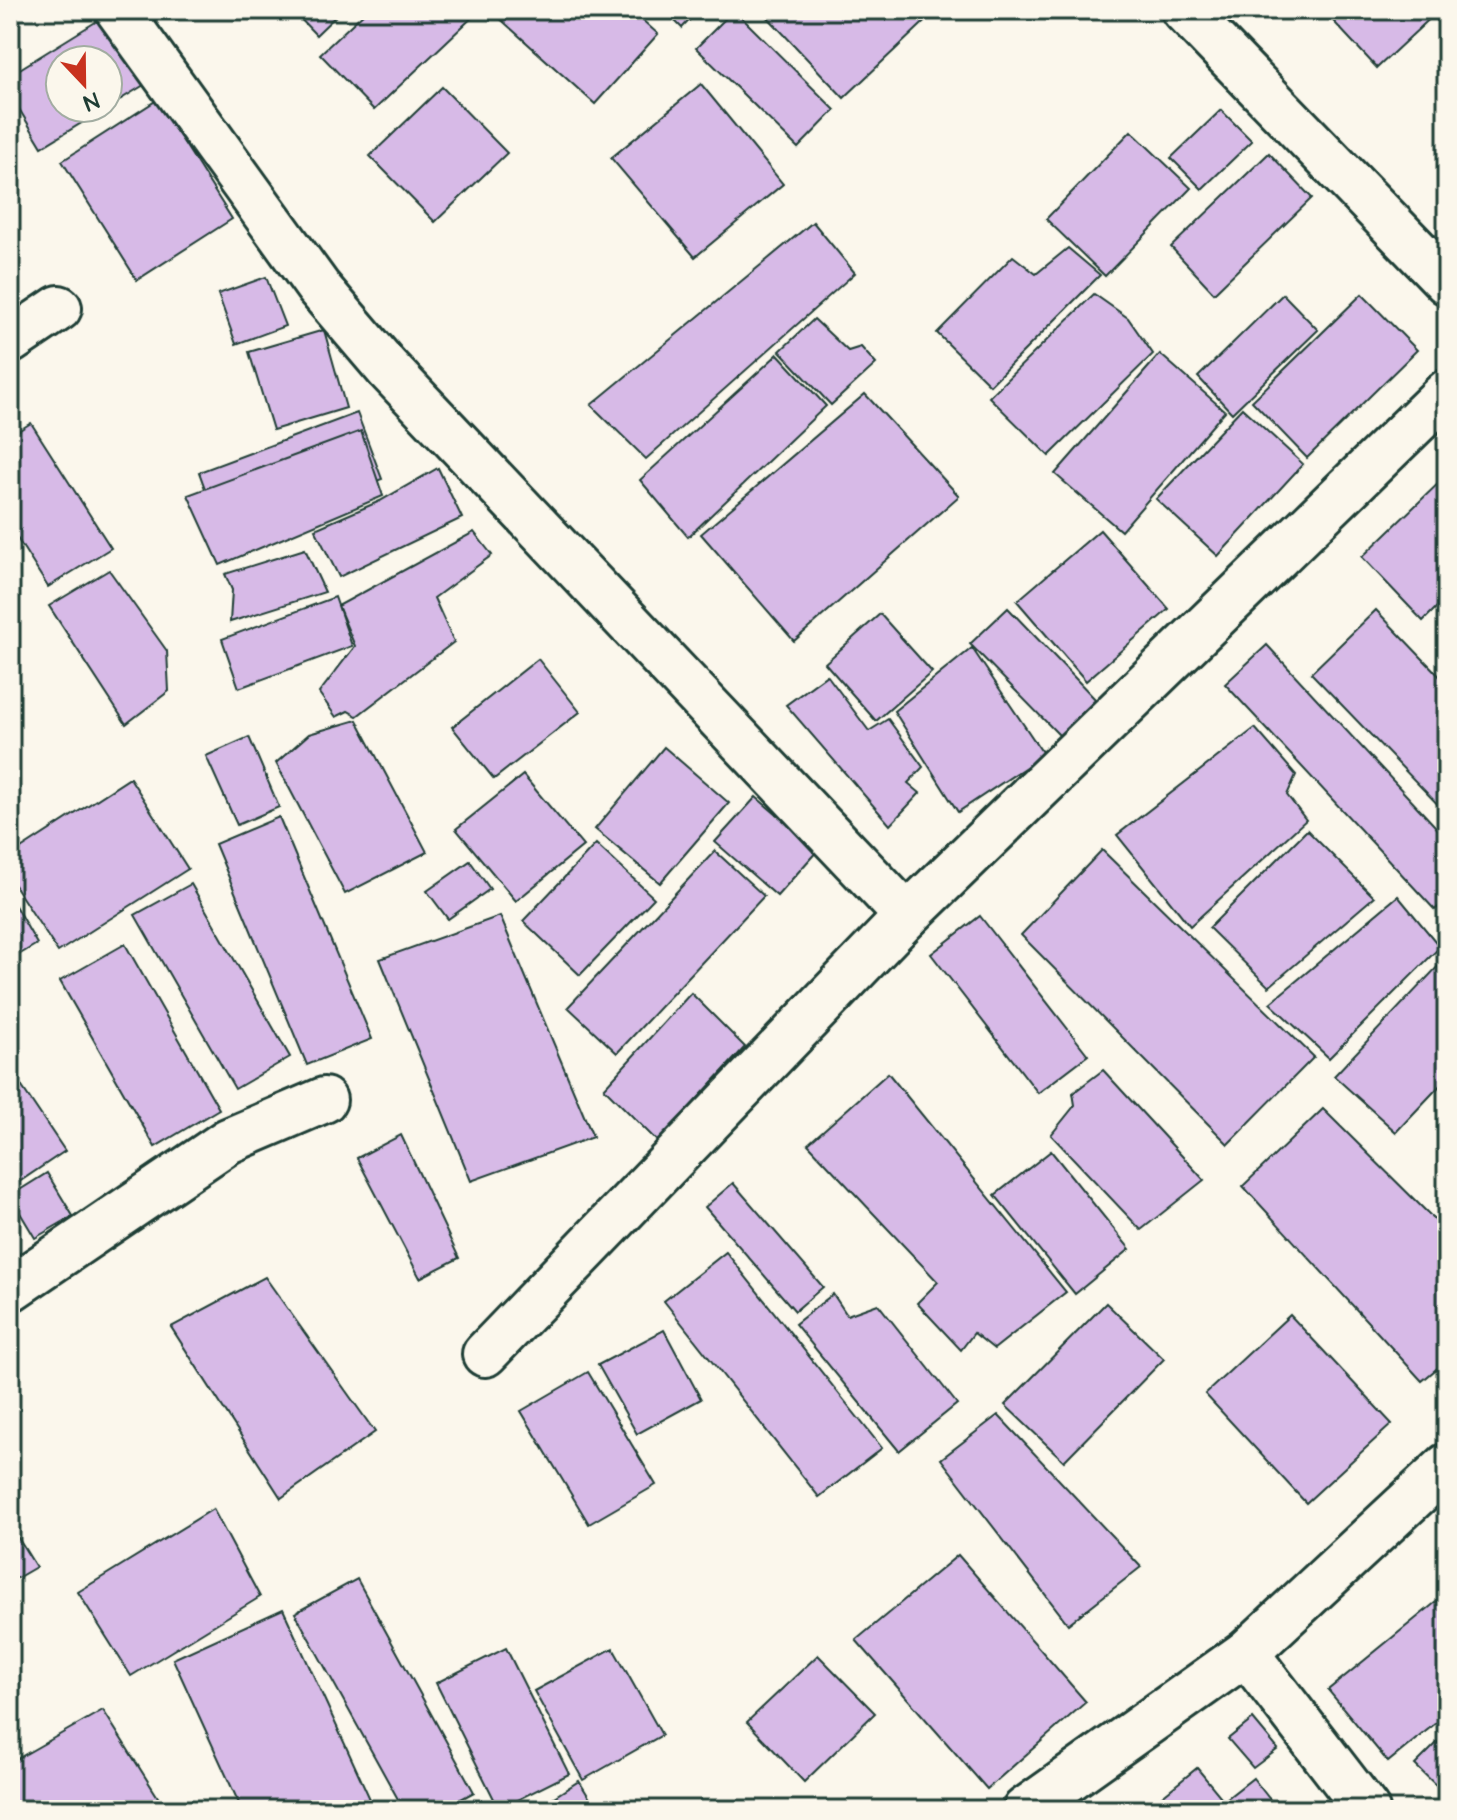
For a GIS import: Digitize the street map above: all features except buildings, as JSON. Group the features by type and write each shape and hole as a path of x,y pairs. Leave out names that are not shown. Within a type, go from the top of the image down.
{"street":[{"path":"118,10 276,231 318,287 377,356 907,916"},
{"path":"1184,10 1447,282"},
{"path":"10,341 59,308"},
{"path":"485,1354 907,916 1447,392"},
{"path":"10,1289 228,1141 324,1100"},
{"path":"1025,1810 1246,1653 1447,1466"},
{"path":"1246,1653 1367,1810"}]}
